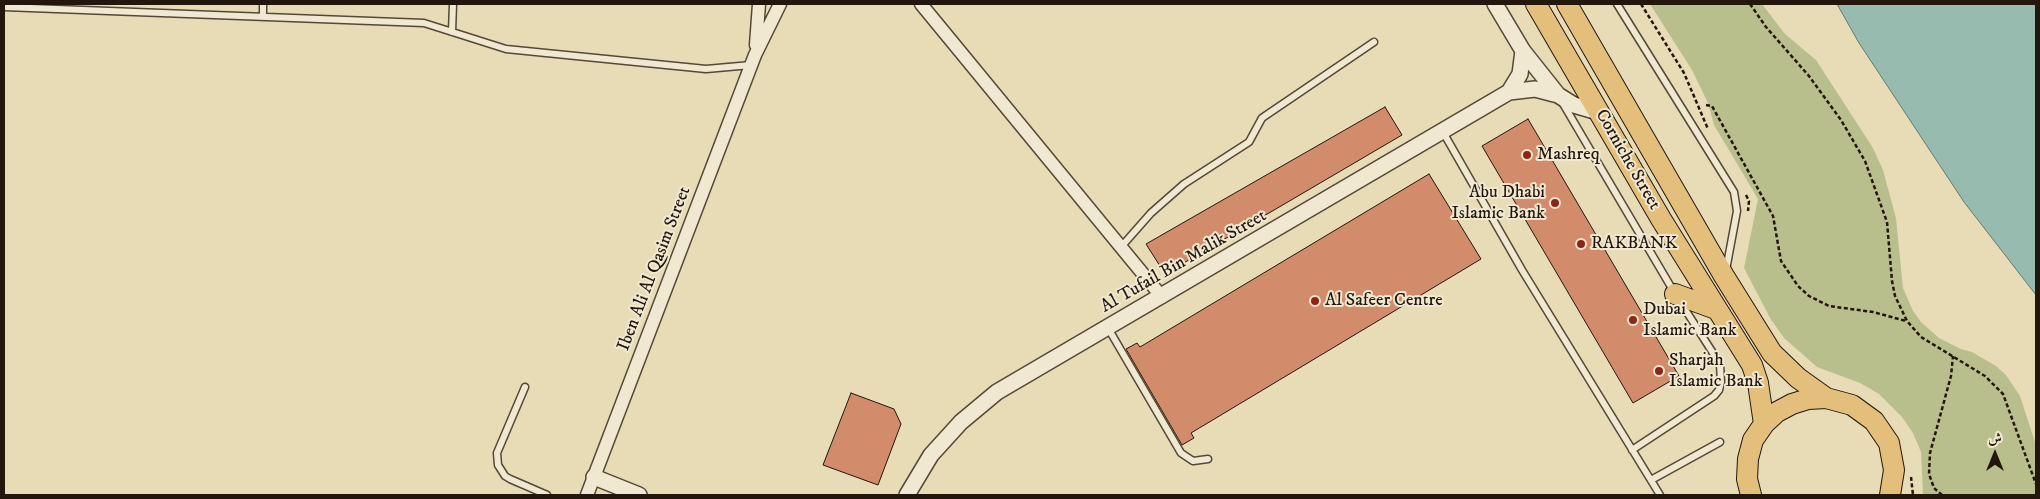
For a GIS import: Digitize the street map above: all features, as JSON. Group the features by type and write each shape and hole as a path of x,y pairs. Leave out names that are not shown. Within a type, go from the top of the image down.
{"highway":[{"name":"Corniche Street","path":"1536,4 1598,112 1716,309 1752,365 1758,383 1764,424"},
{"name":"Corniche Street","path":"1567,4 1724,276 1772,353 1798,378 1826,398"},
{"path":"1675,294 1716,309"},
{"path":"1751,495 1747,479 1748,459 1754,440 1764,424 1777,412 1792,404 1808,399 1826,398 1852,405 1874,421 1889,443 1894,470 1890,495"}],"street":[{"name":"Iben Ali Al Qasim Street","path":"753,60 759,4"},
{"name":"Iben Ali Al Qasim Street","path":"587,495 753,60 780,4"},
{"path":"921,4 1162,297"},
{"path":"1495,4 1523,50 1558,95"},
{"path":"1509,92 1520,74 1523,50"},
{"path":"1509,92 1535,90 1558,95 1574,105 1598,112"},
{"name":"Al Tufail Bin Malik Street","path":"907,495 931,455 961,422 997,392 1509,92"},
{"path":"594,477 639,495"}],"lane":[{"path":"263,4 263,17"},
{"path":"452,4 452,32"},
{"path":"1618,4 1734,192 1737,211 1724,276"},
{"path":"4,7 424,24 506,49 706,69 753,60"},
{"path":"1121,247 1151,213 1184,184 1249,142 1262,118 1374,42"},
{"path":"1558,95 1675,294 1720,364 1721,382 1714,396 1632,450"},
{"path":"1443,130 1517,262 1660,495"},
{"path":"1108,328 1181,453 1193,461 1208,459"},
{"path":"525,387 497,453 498,465 504,476 547,495"},
{"path":"1651,480 1720,442"}],"path":[{"path":"1641,4 1684,73 1710,133"},
{"path":"1750,4 1766,27 1809,76 1841,120 1865,161 1887,222 1895,296 1907,321 1921,337 1985,376 2003,394 2009,404 2036,484"},
{"path":"1706,105 1712,106 1773,216 1781,261 1798,286 1809,296 1829,306 1873,312 1907,321"},
{"path":"1745,194 1749,205 1747,218"},
{"path":"1942,495 1934,488 1930,474 1930,453 1952,376 1953,356"},
{"path":"1911,476 1913,495"}],"green space":[{"path":"1650,4 1762,4 1785,34 1816,60 1873,148 1883,170 1896,218 1903,288 1913,311 1921,322 1939,338 1961,349 1972,352 1996,366 2006,375 2020,396 2036,445 2036,495 1923,495 1921,452 1913,433 1902,417 1879,394 1860,383 1817,367 1784,338 1770,318 1744,268 1758,199 1714,125 1708,103 1692,70"}],"water":[{"path":"1837,4 2036,4 2036,295 1964,202 1859,43"}],"building":[{"path":"1385,107 1402,135 1165,274 1146,244"},
{"path":"1528,119 1679,376 1633,403 1482,146"},
{"name":"Al Safeer Centre","path":"1429,174 1481,259 1191,433 1194,438 1182,445 1126,349 1137,343 1140,347"},
{"path":"851,393 894,409 901,424 878,485 823,465"}],"place":[{"name":"Mashreq","path":"1527,155"},
{"name":"Abu Dhabi Islamic Bank","path":"1555,203"},
{"name":"RAKBANK","path":"1581,244"},
{"name":"Al Safeer Centre","path":"1315,301"},
{"name":"Dubai Islamic Bank","path":"1633,320"},
{"name":"Sharjah Islamic Bank","path":"1659,371"}]}
